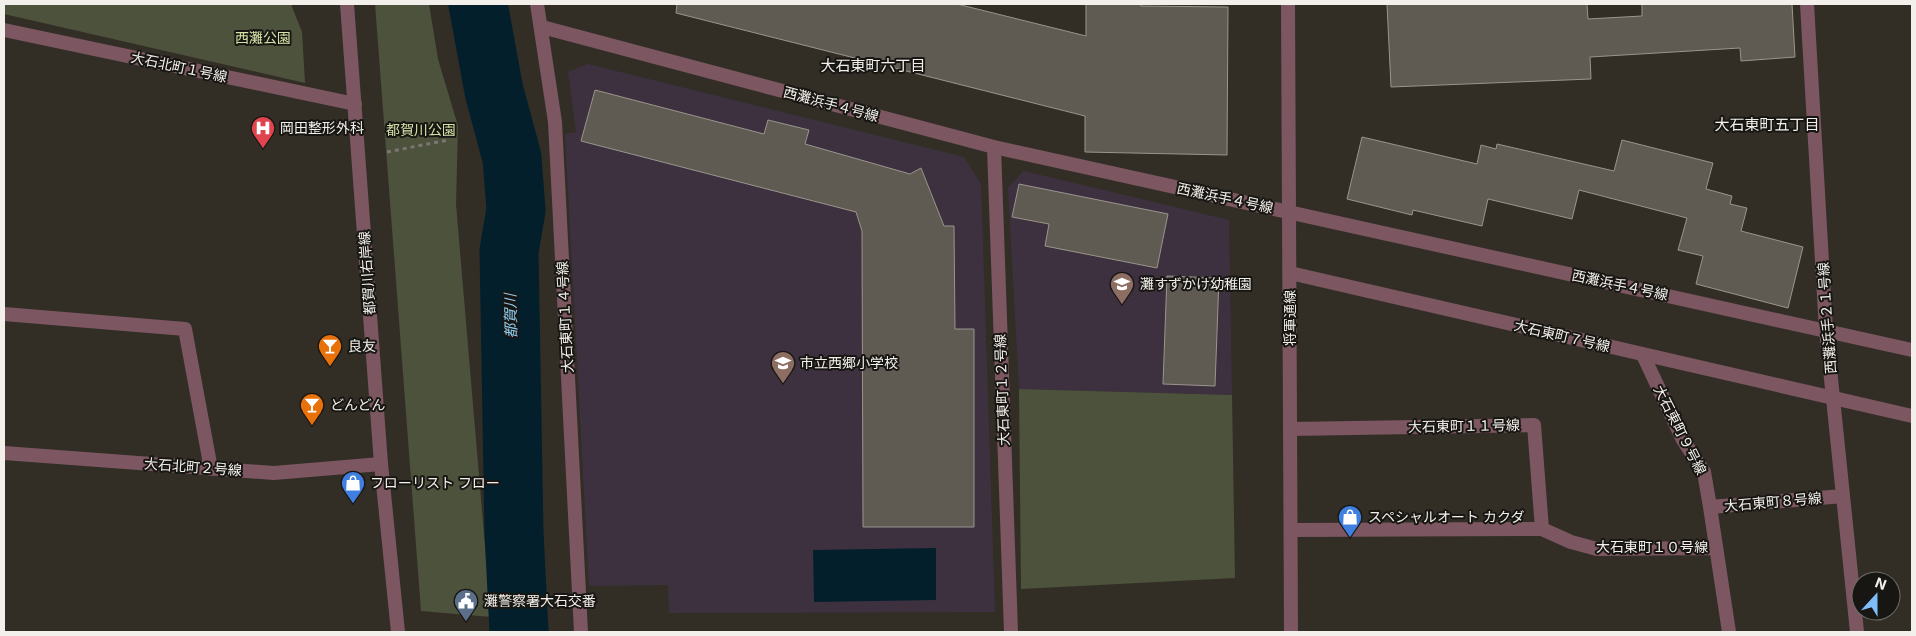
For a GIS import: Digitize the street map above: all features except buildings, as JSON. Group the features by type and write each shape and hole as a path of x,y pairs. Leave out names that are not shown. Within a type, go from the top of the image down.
{"street":[{"name":"都賀川右岸線","path":"347,4 381,464 398,632"},
{"name":"大石東町１４号線","path":"537,4 555,122 580,632"},
{"name":"将軍通線","path":"1288,4 1291,632"},
{"name":"西灘浜手２１号線","path":"1807,4 1826,330 1857,632"},
{"name":"西灘浜手４号線","path":"542,27 994,147 1912,350"},
{"name":"大石北町１号線","path":"4,30 354,104"},
{"name":"大石東町１２号線","path":"994,147 1011,632"},
{"name":"大石東町７号線","path":"1290,273 1912,416"},
{"path":"4,314 185,329 211,469"},
{"name":"大石東町９号線","path":"1643,355 1683,440 1704,472 1710,507"},
{"name":"大石東町１１号線","path":"1290,429 1534,425 1542,529"},
{"name":"大石北町２号線","path":"4,453 274,473 381,464"},
{"name":"大石東町８号線","path":"1729,632 1710,507 1843,496"},
{"name":"大石東町１０号線","path":"1291,530 1542,529 1571,542 1597,549 1716,548"}],"path":[{"path":"387,152 448,140"}],"shaded area":[{"name":"市立西郷小学校","path":"588,64 964,157 981,184 995,612 669,613 668,585 589,586 565,134 576,132 568,72"},
{"name":"灘すずかけ幼稚園","path":"1024,171 1229,220 1232,395 1019,389 1008,187"}],"green space":[{"name":"西灘公園","path":"4,4 291,4 302,32 305,83 4,14"},
{"name":"都賀川公園","path":"375,4 429,4 438,59 458,126 456,204 491,617 421,611"},
{"path":"1019,389 1232,395 1235,578 1021,589"}],"water":[{"path":"936,548 936,600 814,602 813,550"}],"waterway":[{"name":"都賀川","path":"478,4 494,91 512,158 516,210 509,251 514,532 519,632"}],"place":[{"name":"岡田整形外科","path":"263,149"},
{"name":"灘すずかけ幼稚園","path":"1122,305"},
{"name":"良友","path":"330,367"},
{"name":"市立西郷小学校","path":"783,384"},
{"name":"どんどん","path":"312,426"},
{"name":"フローリスト フロー","path":"353,504"},
{"name":"スペシャルオート カクダ","path":"1350,538"},
{"name":"灘警察署大石交番","path":"466,622"}],"district":[{"name":"大石東町六丁目","path":"873,66"},
{"name":"大石東町五丁目","path":"1767,125"}]}
